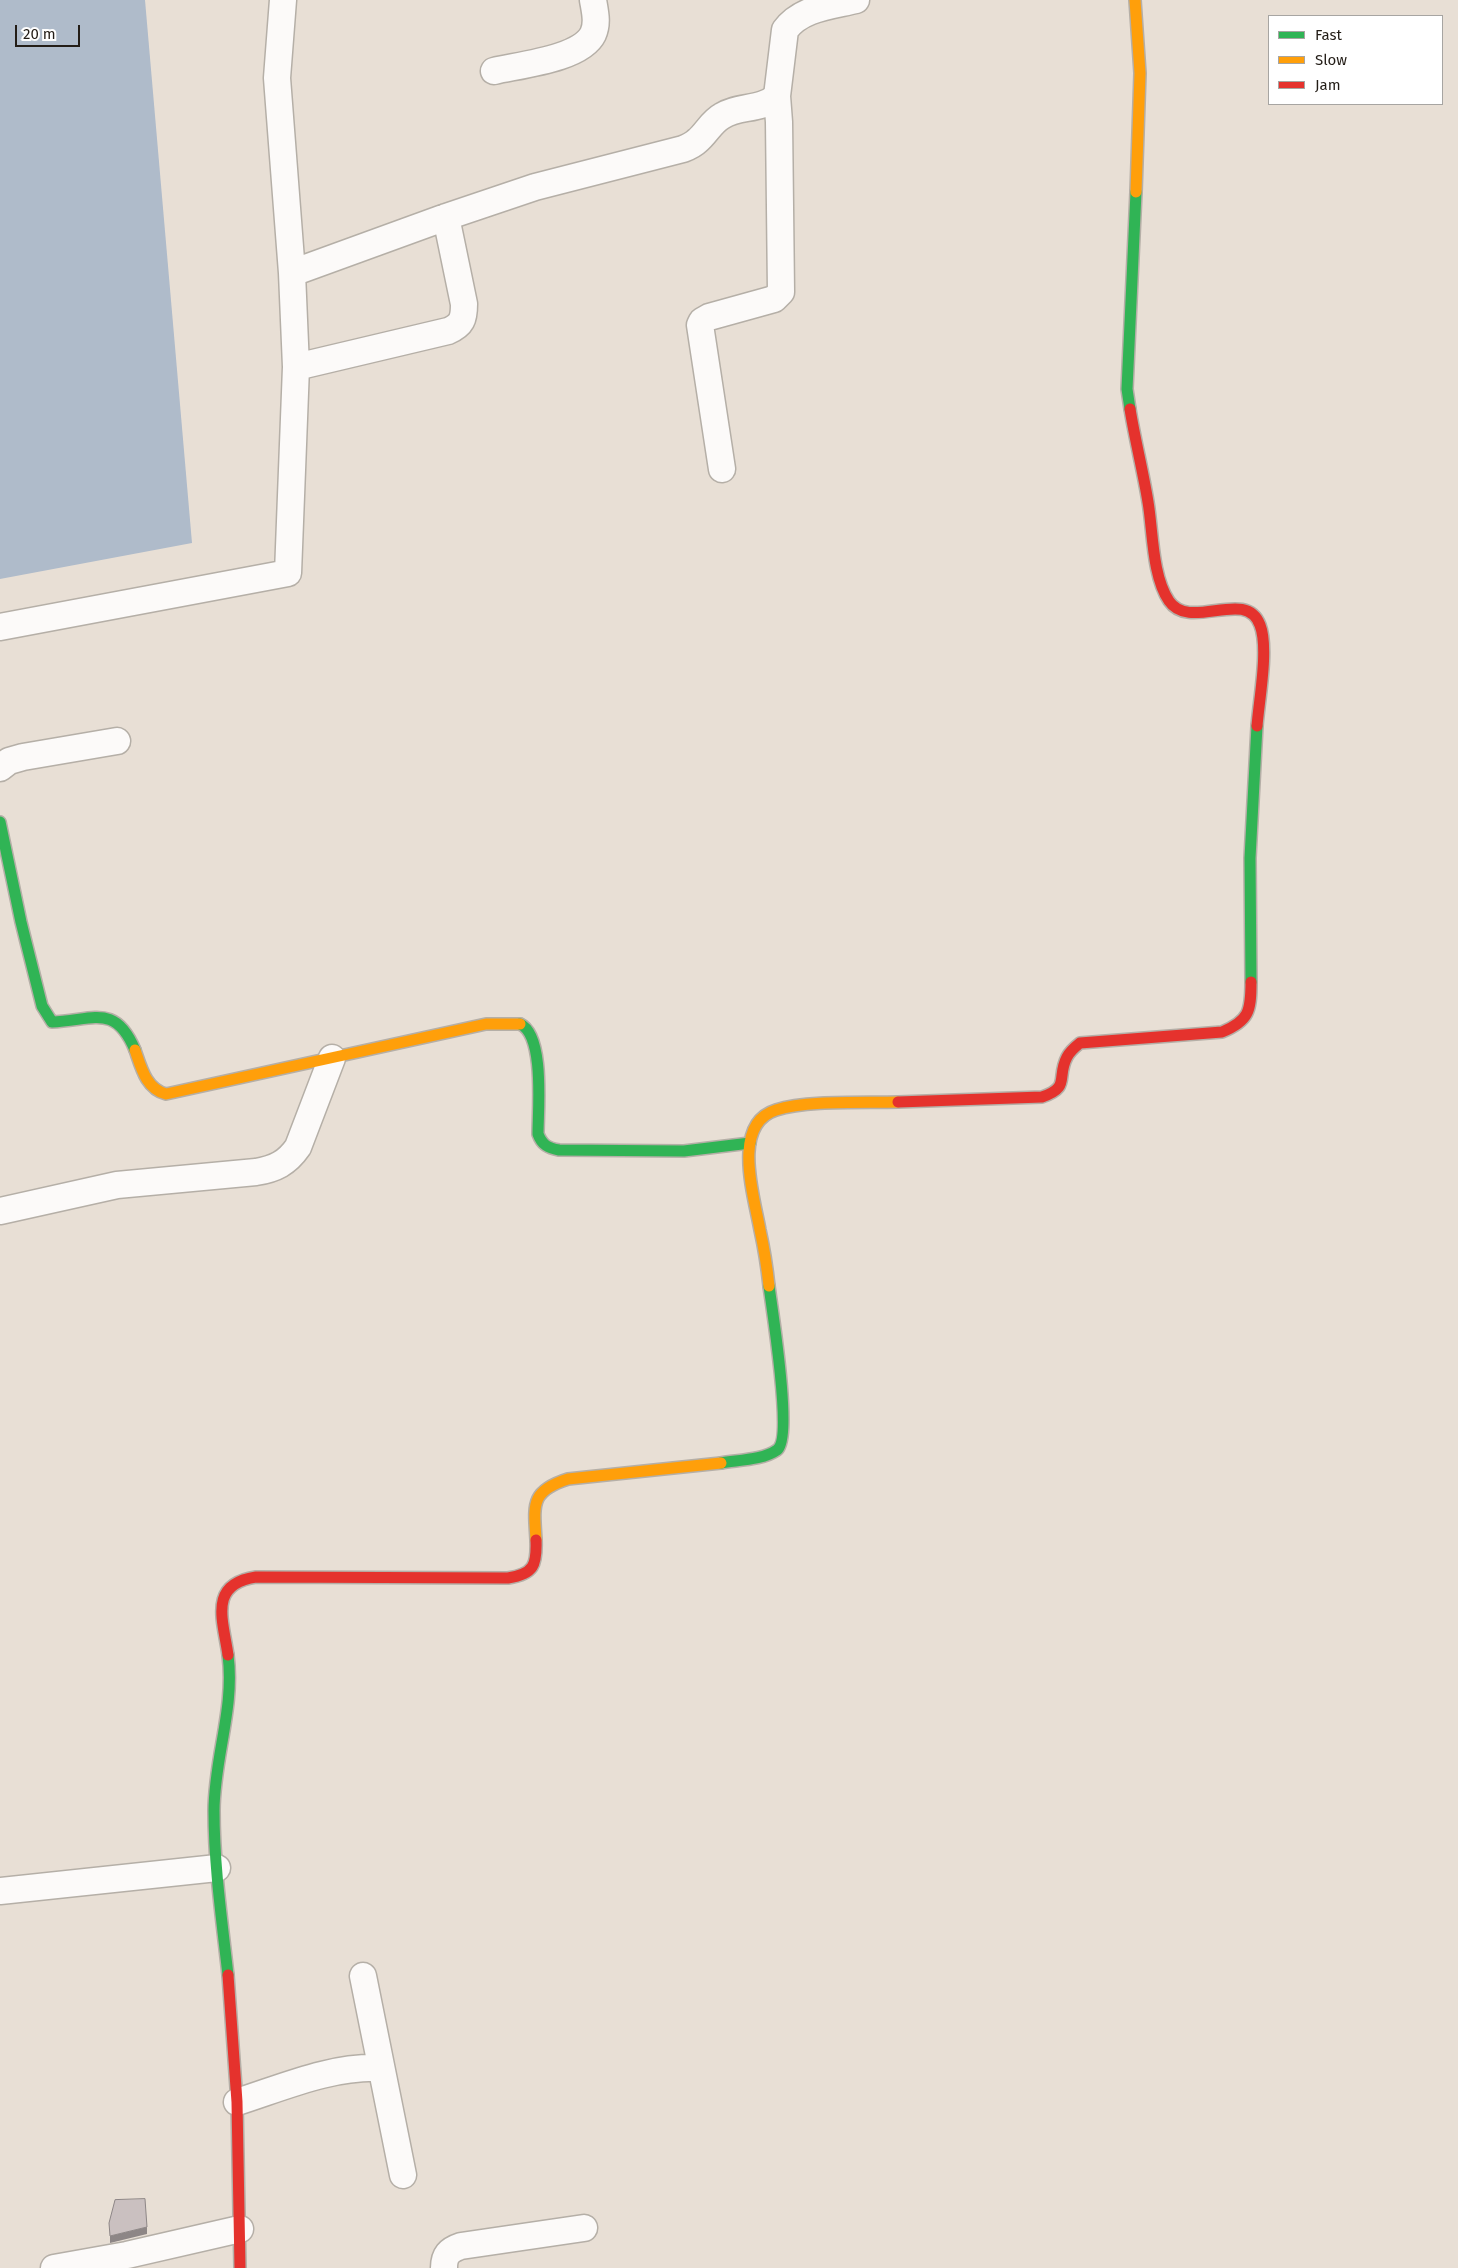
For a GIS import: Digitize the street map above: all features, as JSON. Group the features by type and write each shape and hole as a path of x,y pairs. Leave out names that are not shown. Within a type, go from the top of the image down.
{"street":[{"path":"0,627 288,573 296,367 292,273 277,78 283,0"},
{"path":"494,71 570,54 586,43 593,34 596,19 593,0"},
{"path":"240,2268 236,2102 231,2010 217,1868 214,1810 215,1788 228,1708 229,1664 221,1606 224,1594 232,1585 242,1579 256,1577 499,1580 517,1576 531,1569 537,1558 534,1502 543,1488 551,1483 568,1478 724,1463 776,1452 781,1445 783,1436 781,1392 768,1273 750,1163 750,1143 755,1126 764,1116 779,1108 805,1105 1042,1097 1052,1095 1059,1091 1062,1084 1063,1062 1066,1054 1080,1043 1222,1032 1239,1024 1248,1010 1251,988 1252,811 1264,645 1263,630 1261,621 1255,614 1246,609 1198,612 1182,610 1172,604 1165,595 1160,577 1148,501 1130,422 1127,389 1139,126 1140,73 1135,0"},
{"path":"722,469 700,325 708,317 774,299 781,292 777,96 785,30 791,22 810,11 844,1"},
{"path":"292,273 535,187 683,149 696,142 721,116 732,111 762,106 777,96"},
{"path":"296,367 448,331 457,327 464,315 464,304 446,217"},
{"path":"0,768 9,761 23,757 117,741"},
{"path":"0,822 20,922 42,1006 52,1022 105,1018 116,1022 125,1029 148,1081 157,1091 164,1094 486,1024 514,1023 525,1026 532,1032 534,1039 538,1073 538,1134 540,1142 548,1148 559,1150 684,1150 750,1143"},
{"path":"0,1211 117,1185 256,1172 277,1167 290,1158 298,1147 332,1058"},
{"path":"0,1891 217,1868"},
{"path":"363,1976 403,2175"},
{"path":"236,2102 324,2073 362,2067 381,2068"},
{"path":"444,2268 446,2255 453,2249 461,2246 584,2228"},
{"path":"54,2268 127,2255 240,2229"}],"water":[{"path":"0,0 145,0 192,543 0,579"}],"building":[{"path":"145,2199 147,2227 110,2236 109,2223 115,2200"}],"traffic: fast":[{"path":"1130,409 1127,389 1136,192"},
{"path":"1251,982 1250,858 1257,726"},
{"path":"0,822 21,922 42,1006 52,1022 91,1018 110,1020 119,1025 135,1050"},
{"path":"520,1024 528,1031 537,1057 539,1092 538,1134 541,1141 549,1147 559,1150 684,1151 750,1143"},
{"path":"721,1463 765,1456 777,1450 781,1440 783,1423 780,1372 769,1286"},
{"path":"228,1655 229,1694 217,1772 214,1832 228,1975"}],"traffic: slow":[{"path":"1135,0 1140,73 1136,192"},
{"path":"135,1050 142,1070 149,1082 159,1091 166,1094 486,1024 520,1024"},
{"path":"769,1286 749,1162 750,1145 754,1130 762,1118 776,1110 803,1105 898,1102"},
{"path":"536,1540 535,1508 537,1501 547,1489 568,1479 721,1463"}],"traffic: jam":[{"path":"1130,409 1148,502 1156,566 1163,591 1169,601 1178,609 1190,612 1243,610 1253,614 1260,625 1263,635 1264,660 1257,726"},
{"path":"898,1102 1042,1097 1051,1093 1060,1085 1067,1057 1080,1043 1222,1032 1231,1028 1238,1024 1247,1014 1251,982"},
{"path":"228,1655 222,1606 225,1596 231,1587 241,1581 256,1577 508,1578 523,1574 532,1567 536,1556 536,1540"},
{"path":"228,1975 237,2102 240,2268"}]}
